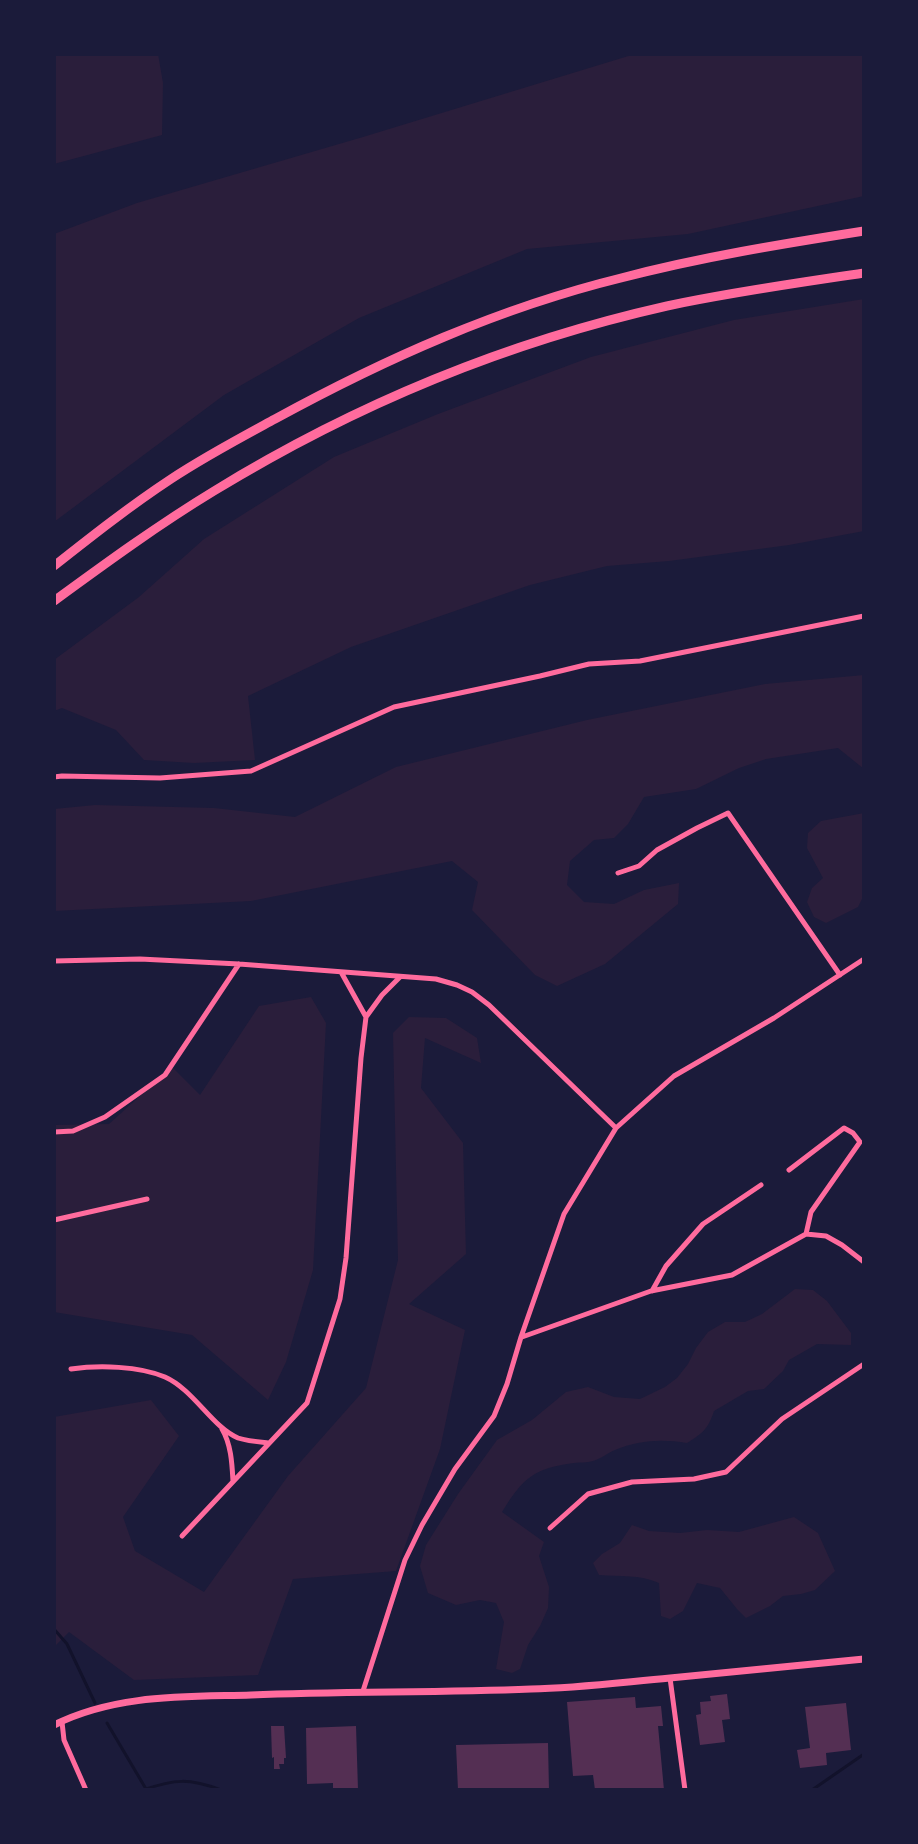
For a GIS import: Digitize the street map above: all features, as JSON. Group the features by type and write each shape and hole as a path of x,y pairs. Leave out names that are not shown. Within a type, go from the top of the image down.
{"highway":[{"path":"54,566 172,479 247,434 339,384 464,328 618,278 717,255 864,231"},
{"path":"54,601 115,556 215,490 325,430 451,372 528,345 668,306 864,273"}],"main road":[{"path":"57,1721 115,1704 148,1699 363,1691 533,1689 864,1659"}],"street":[{"path":"54,777 160,778 251,771 394,707 589,664 640,661 864,616"},
{"path":"618,873 639,866 657,850 728,813 840,975"},
{"path":"54,961 140,959 239,964 436,979 457,985 472,992 508,1022 616,1128"},
{"path":"363,1691 405,1560 455,1469 494,1416 564,1214 616,1128 674,1076 774,1018 864,959"},
{"path":"54,1132 73,1131 105,1117 165,1075 239,964"},
{"path":"341,971 366,1017"},
{"path":"182,1536 307,1403 340,1299 366,1017 400,977"},
{"path":"789,1170 844,1128 860,1142 811,1212 806,1234"},
{"path":"651,1291 666,1266 703,1224 761,1185"},
{"path":"54,1220 147,1199"},
{"path":"521,1337 651,1291 732,1275 806,1234 826,1236 864,1262"},
{"path":"550,1528 588,1494 632,1482 694,1479 726,1472 782,1419 864,1364"},
{"path":"71,1369 94,1366 132,1369 165,1378 185,1391 222,1428 229,1449 233,1482"},
{"path":"222,1428 239,1438 270,1443"},
{"path":"670,1678 685,1790"},
{"path":"57,1721 86,1790"}],"shaded area":[{"path":"54,54 158,54 163,83 162,135 54,164"},
{"path":"635,54 864,54 864,196 688,234 527,249 359,318 224,395 54,522 54,234 137,203"},
{"path":"864,299 864,531 789,545 607,566 530,585 351,647 248,696 255,760 194,763 144,760 116,730 62,708 54,711 54,660 139,597 204,539 334,457 591,357 734,320"},
{"path":"864,675 864,769 838,748 766,759 696,789 644,797 628,824 614,838 594,840 570,861 567,885 584,902 614,904 644,890 679,883 678,904 605,964 557,986 535,975 472,910 478,882 452,861 251,901 54,911 54,809 95,805 214,808 295,817 396,767 587,720 765,684"},
{"path":"864,813 864,895 858,907 826,923 814,917 807,902 812,888 823,878 807,848 808,833 821,821"},
{"path":"311,997 326,1023 313,1270 286,1362 268,1400 192,1335 54,1312 54,1125 109,1124 172,1067 200,1095 259,1006"},
{"path":"409,1017 446,1018 477,1038 481,1063 425,1038 421,1088 463,1143 466,1254 409,1304 465,1330 440,1449 396,1571 293,1579 258,1675 134,1680 69,1632 54,1647 54,1417 151,1400 179,1436 123,1517 135,1551 204,1592 288,1476 366,1388 398,1260 393,1033"},
{"path":"795,1289 813,1290 827,1301 851,1333 851,1345 817,1344 789,1360 783,1371 764,1389 748,1391 714,1411 704,1430 687,1443 660,1441 633,1444 593,1461 560,1465 539,1472 516,1491 502,1512 544,1542 539,1556 549,1587 548,1608 528,1645 520,1669 512,1673 496,1669 504,1622 496,1603 480,1600 456,1605 428,1593 420,1566 426,1545 497,1440 532,1420 566,1392 588,1387 614,1397 640,1399 665,1387 688,1364 708,1332 725,1322 745,1322 762,1314"},
{"path":"794,1517 818,1533 835,1571 815,1590 783,1596 746,1618 720,1588 697,1583 683,1611 670,1619 661,1616 659,1583 637,1577 599,1575 593,1563 620,1543 632,1525 649,1531 739,1532"}],"building":[{"path":"727,1694 730,1719 722,1720 725,1742 700,1745 696,1715 701,1714 700,1702 711,1701 710,1696"},
{"path":"635,1697 636,1708 661,1706 663,1726 658,1726 664,1790 595,1790 593,1775 573,1776 567,1702"},
{"path":"846,1703 851,1750 826,1753 827,1765 800,1768 797,1750 810,1748 805,1707"},
{"path":"271,1726 284,1726 286,1758 284,1764 279,1764 280,1769 274,1769"},
{"path":"356,1726 358,1790 333,1790 333,1783 307,1784 306,1728"},
{"path":"548,1743 549,1790 458,1790 456,1745"}],"waterway":[{"path":"54,1629 67,1644 95,1703"},
{"path":"107,1723 146,1789"},
{"path":"812,1790 864,1754"},
{"path":"143,1790 182,1781 221,1790"}]}
